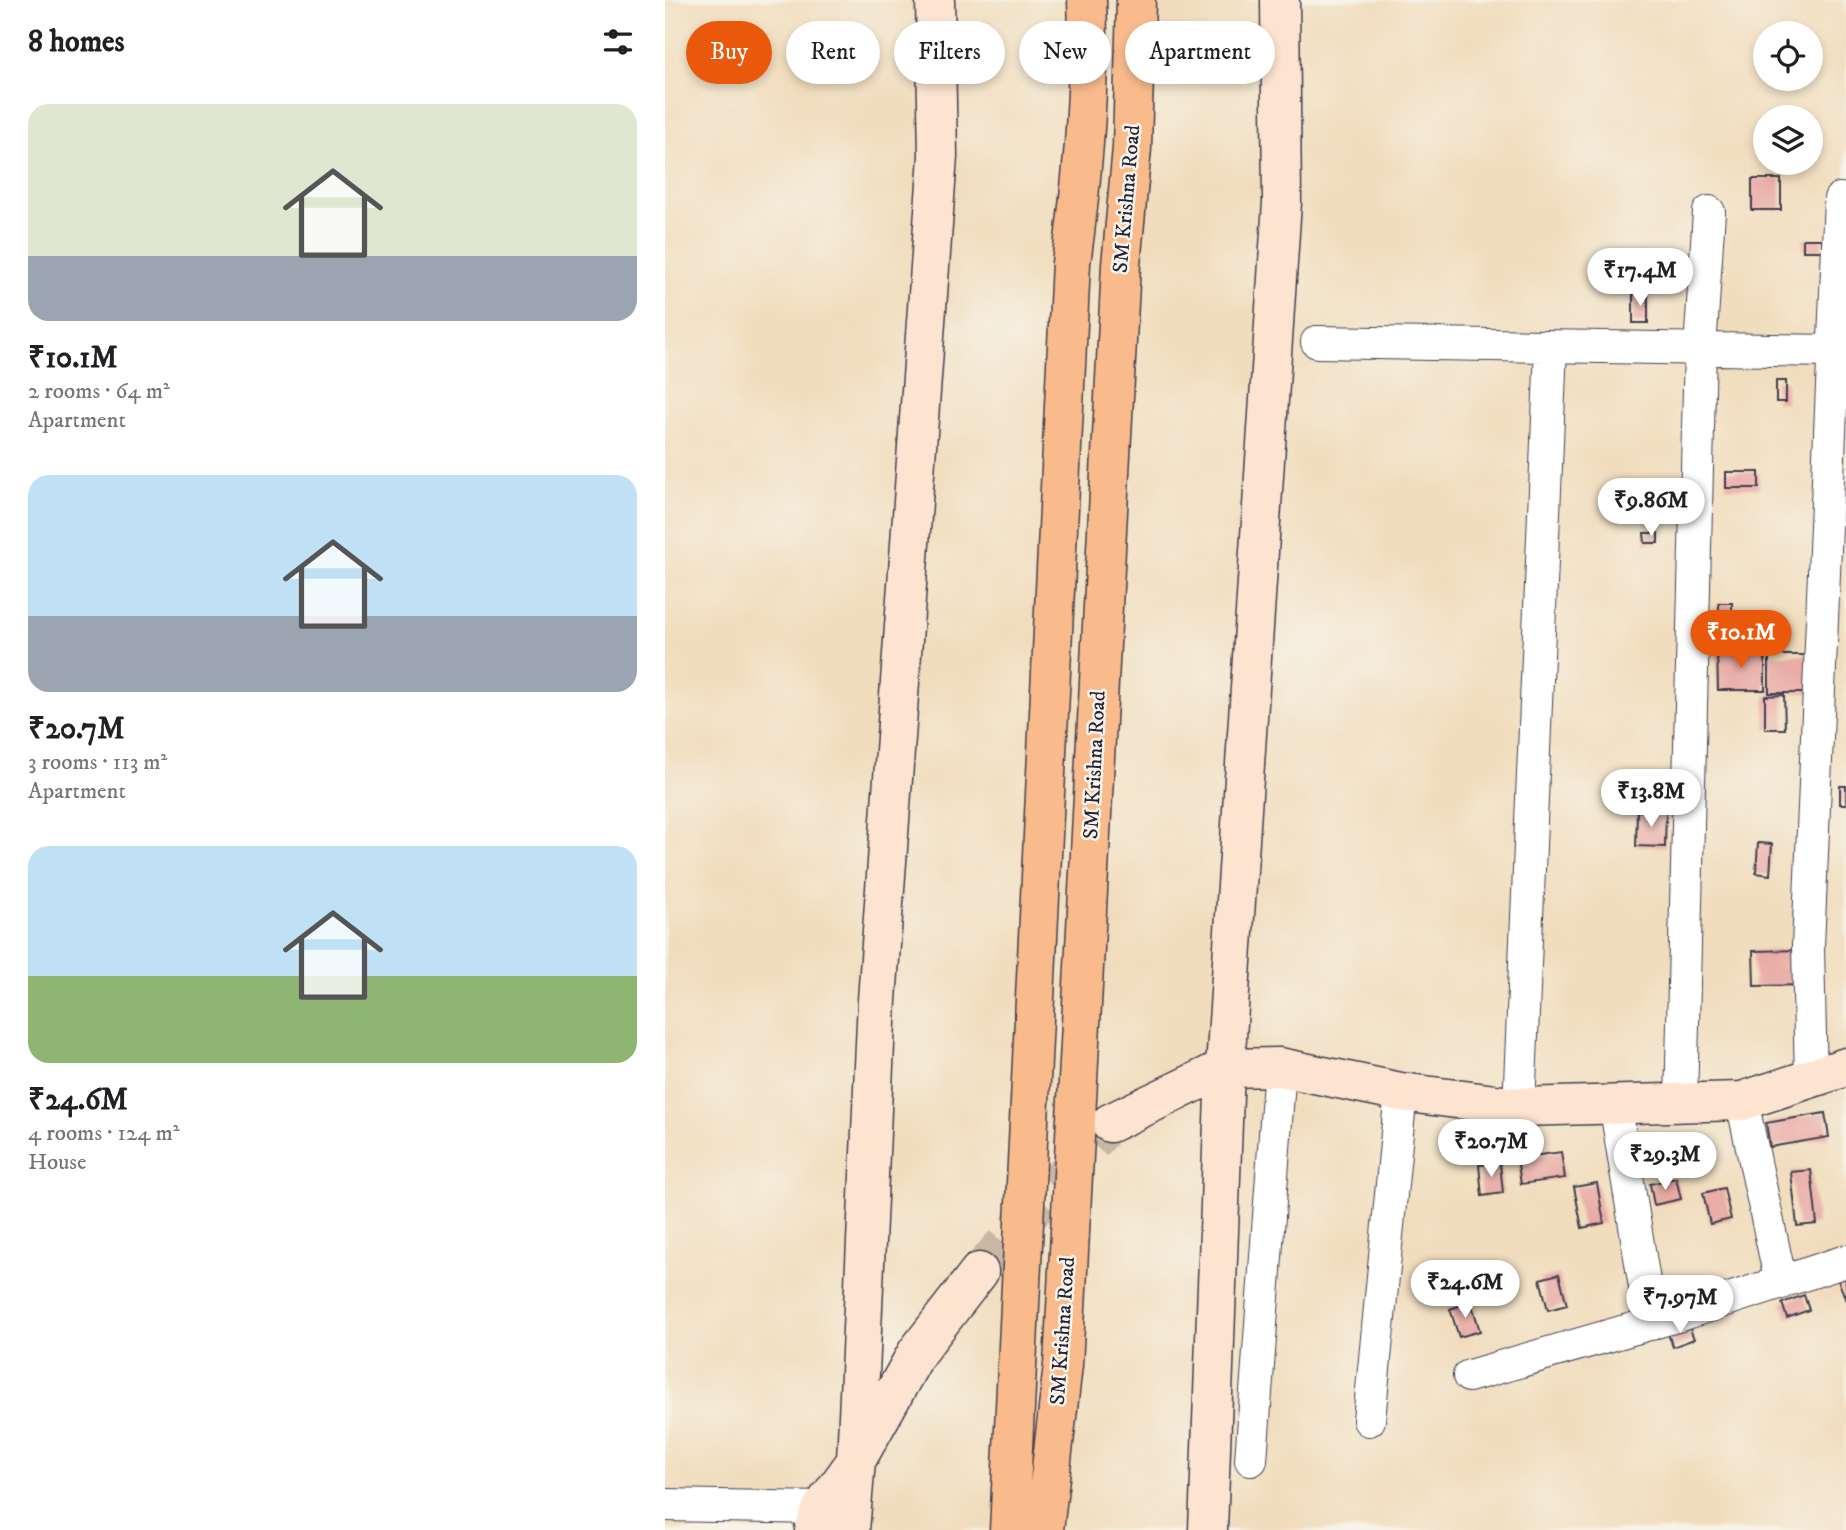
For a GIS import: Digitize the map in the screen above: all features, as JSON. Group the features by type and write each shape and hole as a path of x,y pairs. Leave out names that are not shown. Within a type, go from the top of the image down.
{"highway":[{"name":"SM Krishna Road","path":"1009,1530 1071,263 1085,133 1087,0"},
{"name":"SM Krishna Road","path":"1045,1530 1064,1352 1120,279 1133,136 1136,0"}],"street":[{"path":"856,1461 877,1000 938,156 935,0"},
{"path":"1208,1530 1225,1068 1282,202 1280,0"},
{"path":"1110,1124 1225,1068 1280,1067 1401,1092 1519,1107 1742,1101 1829,1073 1808,947 1840,198"},
{"path":"1681,1103 1699,349 1709,212"},
{"path":"1317,342 1834,351"},
{"path":"1519,1107 1551,347"},
{"path":"1251,1460 1280,1067"},
{"path":"1369,1420 1401,1092"},
{"path":"1742,1101 1781,1283"},
{"path":"1615,1103 1651,1324"},
{"path":"1469,1377 1651,1324 1846,1261"},
{"path":"665,1506 829,1523 856,1461 917,1352 979,1272"}],"building":[{"path":"1752,179 1781,179 1781,210 1752,210"},
{"path":"1803,239 1822,239 1822,251 1803,251"},
{"path":"1633,294 1648,294 1648,323 1633,323"},
{"path":"1776,381 1786,381 1786,402 1776,402"},
{"path":"1726,472 1759,472 1759,488 1726,488"},
{"path":"1644,533 1658,533 1658,543 1645,543"},
{"path":"1719,603 1732,603 1732,619 1719,619"},
{"path":"1765,649 1765,690 1718,690 1717,650"},
{"path":"1769,655 1813,655 1813,693 1769,693"},
{"path":"1784,695 1785,729 1765,729 1765,696"},
{"path":"1840,786 1846,786 1846,804 1840,804"},
{"path":"1637,811 1666,811 1665,847 1636,846"},
{"path":"1758,843 1772,844 1770,875 1756,873"},
{"path":"1800,950 1801,985 1754,986 1753,951"},
{"path":"1825,1113 1829,1137 1770,1147 1766,1123"},
{"path":"1561,1152 1565,1178 1521,1184 1517,1158"},
{"path":"1500,1163 1503,1193 1482,1196 1479,1165"},
{"path":"1811,1170 1817,1224 1797,1226 1791,1172"},
{"path":"1676,1178 1681,1199 1654,1205 1650,1184"},
{"path":"1597,1183 1604,1223 1582,1228 1574,1187"},
{"path":"1724,1188 1731,1219 1710,1224 1703,1193"},
{"path":"1559,1274 1567,1305 1548,1310 1540,1279"},
{"path":"1846,1277 1846,1300 1838,1280"},
{"path":"1804,1295 1809,1310 1787,1318 1782,1303"},
{"path":"1471,1302 1480,1331 1459,1337 1450,1309"},
{"path":"1688,1324 1694,1339 1673,1347 1667,1331"}],"tunnel":[{"path":"979,1272 1110,1123"}]}
